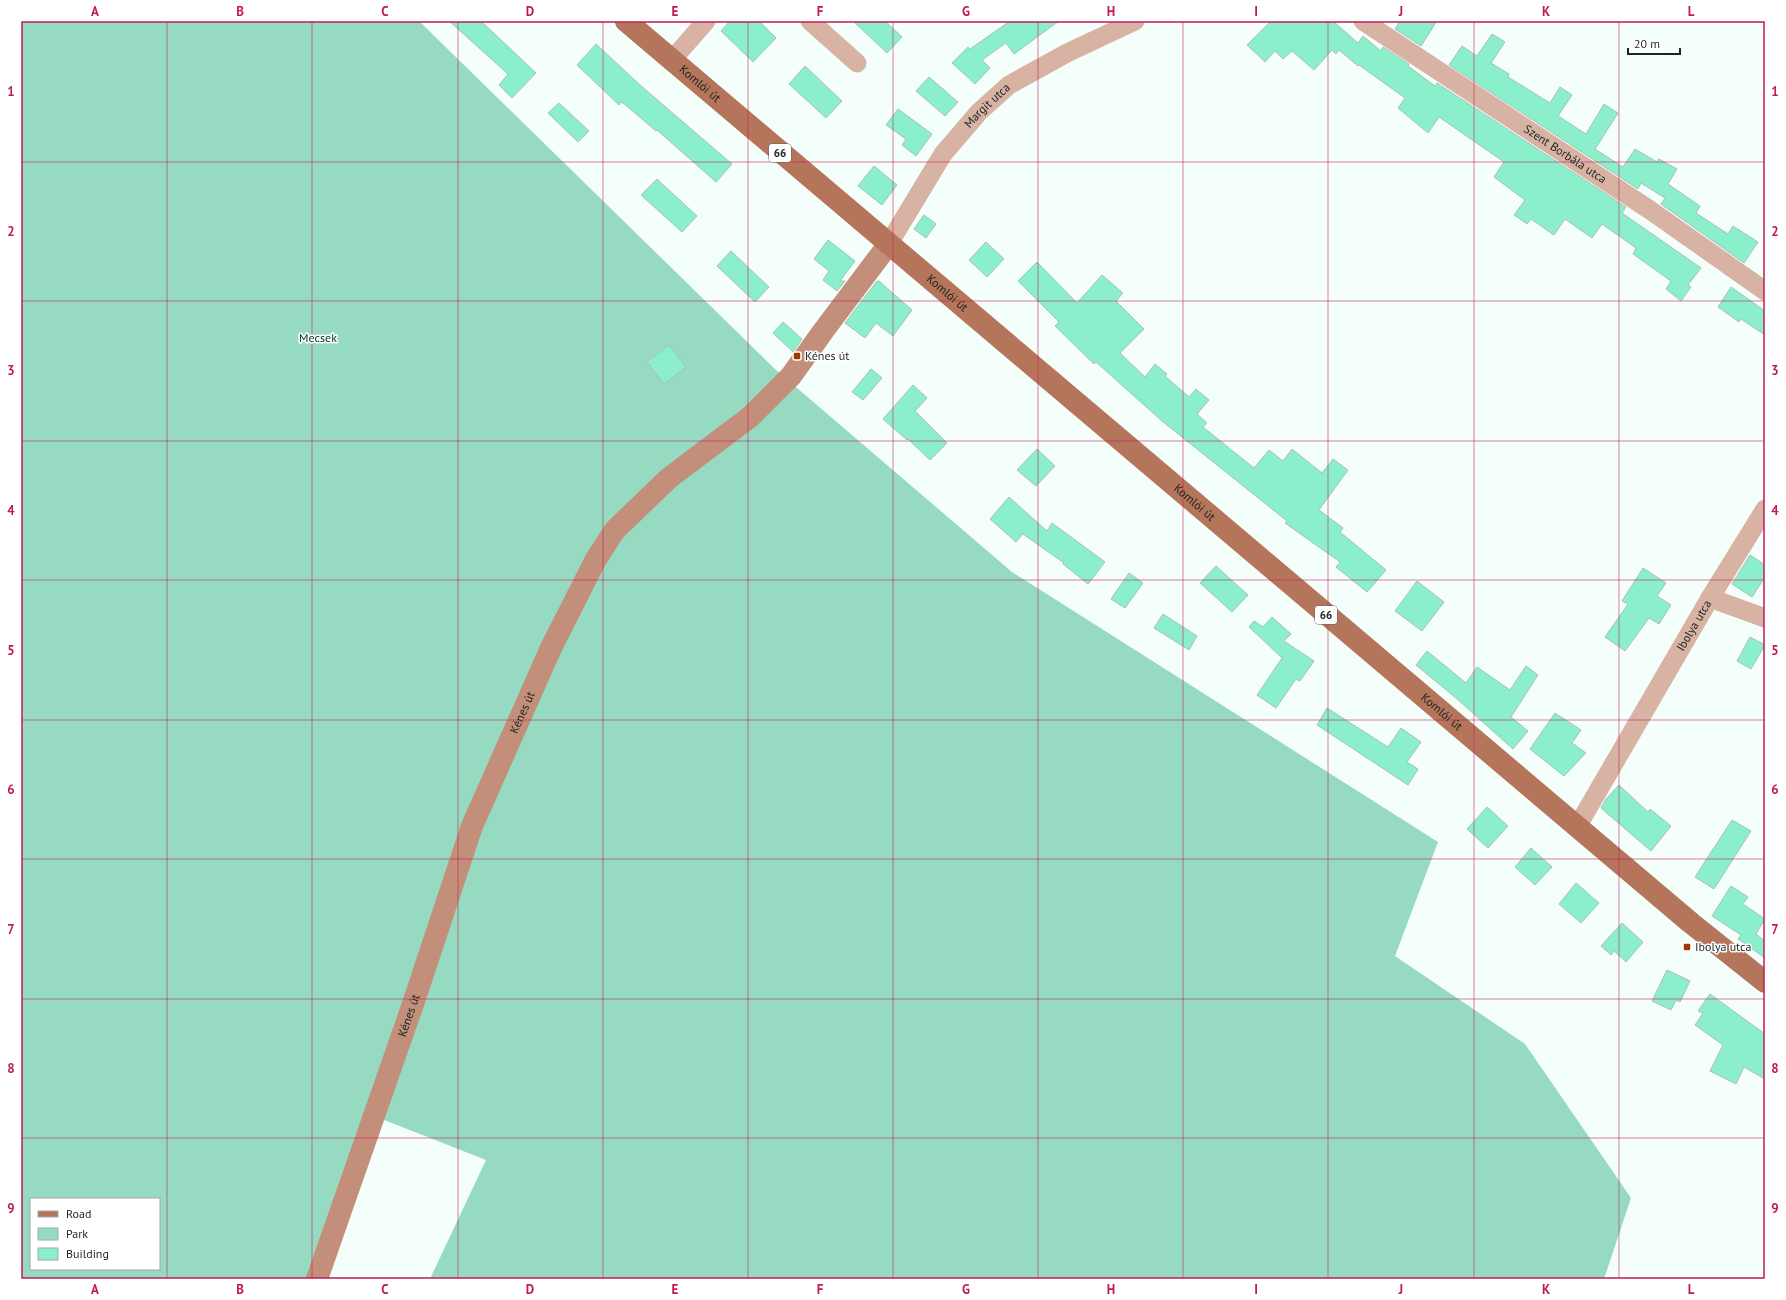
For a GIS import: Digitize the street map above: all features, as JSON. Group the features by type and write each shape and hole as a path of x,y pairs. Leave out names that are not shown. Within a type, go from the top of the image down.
{"main road":[{"name":"Komlói út","path":"626,21 888,245 1691,924 1765,982"}],"street":[{"path":"671,61 706,21"},
{"path":"810,21 857,63"},
{"name":"Margit utca","path":"888,245 944,154 979,112 1009,85 1067,53 1135,21"},
{"name":"Szent Borbála utca","path":"1364,21 1650,210 1765,291"},
{"name":"Kénes út","path":"317,1279 413,1004 472,826 551,648 596,559 615,530 669,478 750,417 791,376 888,245"},
{"name":"Ibolya utca","path":"1577,827 1710,598 1765,509"},
{"path":"1710,598 1765,618"}],"green space":[{"name":"Mecsek","path":"21,21 419,21 776,370 1012,572 1438,842 1395,956 1525,1044 1631,1198 1604,1279 430,1279 486,1160 374,1116 307,1279 21,1279"}],"building":[{"path":"449,21 481,21 536,73 512,98 499,85 508,74"},
{"path":"730,21 759,21 776,38 753,62 721,31"},
{"path":"853,21 885,21 902,37 887,53"},
{"path":"1010,21 1059,21 1014,54 1006,43 982,60 990,68 975,84 952,63 968,47 970,49"},
{"path":"1271,21 1333,21 1358,43 1363,36 1381,51 1383,47 1409,64 1408,66 1435,86 1437,83 1626,207 1622,213 1701,268 1688,285 1691,287 1681,301 1666,289 1671,281 1633,254 1636,248 1602,224 1592,238 1565,219 1554,235 1531,219 1527,224 1514,215 1525,200 1494,177 1504,162 1439,117 1428,133 1398,108 1405,98 1359,65 1358,66 1339,50 1336,54 1332,50 1314,70 1292,51 1283,59 1275,51 1265,62 1247,45"},
{"path":"1400,21 1437,21 1421,46 1395,29"},
{"path":"1492,34 1505,42 1491,63 1509,74 1508,77 1550,103 1560,87 1572,95 1558,116 1586,134 1604,104 1618,113 1595,149 1623,167 1635,149 1657,162 1659,159 1677,169 1668,184 1700,206 1696,213 1728,234 1733,226 1758,242 1744,263 1661,204 1665,198 1641,183 1638,189 1449,65 1462,46 1477,56"},
{"path":"596,44 640,85 732,164 716,182 657,130 656,131 622,102 619,105 577,65"},
{"path":"805,66 842,101 826,118 789,84"},
{"path":"929,77 958,102 945,116 916,91"},
{"path":"559,103 589,131 578,142 548,113"},
{"path":"898,109 932,134 916,156 902,145 906,139 886,125"},
{"path":"874,166 897,185 882,205 858,186"},
{"path":"657,179 697,216 682,232 641,195"},
{"path":"924,215 936,224 926,238 914,229"},
{"path":"828,240 855,261 840,281 845,281 837,291 823,280 829,271 814,259"},
{"path":"986,242 1004,259 987,277 969,260"},
{"path":"731,251 769,287 755,302 717,266"},
{"path":"1037,262 1077,303 1102,275 1123,293 1116,301 1144,329 1120,353 1145,377 1155,364 1167,374 1165,376 1189,397 1196,389 1209,400 1197,414 1207,423 1203,427 1254,468 1269,450 1283,461 1292,449 1322,473 1333,459 1348,470 1319,510 1343,528 1340,532 1386,570 1367,592 1336,567 1340,562 1285,523 1287,521 1162,421 1096,362 1094,364 1055,326 1059,322 1018,281"},
{"path":"877,281 879,281 912,310 893,336 876,323 865,338 845,323"},
{"path":"1731,287 1765,311 1765,335 1741,319 1739,322 1718,307"},
{"path":"783,322 802,339 793,352 773,333"},
{"path":"669,345 686,367 664,384 647,362"},
{"path":"871,369 882,378 863,400 852,392"},
{"path":"913,385 927,398 915,411 947,443 930,460 908,439 907,440 883,419"},
{"path":"1037,449 1055,466 1036,486 1017,470"},
{"path":"1009,497 1047,531 1052,523 1105,562 1088,584 1063,564 1064,563 1023,534 1016,542 990,519"},
{"path":"1750,555 1765,565 1765,577 1752,597 1732,584"},
{"path":"1216,566 1248,595 1232,612 1200,583"},
{"path":"1643,568 1666,583 1657,596 1671,605 1659,624 1649,618 1625,651 1605,637 1628,604 1622,601"},
{"path":"1129,573 1143,583 1125,608 1111,599"},
{"path":"1417,581 1444,602 1422,631 1395,611"},
{"path":"1163,614 1197,636 1189,650 1154,628"},
{"path":"1272,617 1291,634 1284,641 1314,661 1300,681 1296,679 1276,708 1257,695 1282,658 1249,627 1254,621 1263,627"},
{"path":"1750,637 1765,645 1751,669 1737,661"},
{"path":"1427,651 1466,683 1477,667 1510,690 1526,666 1538,675 1511,717 1528,731 1513,749 1456,698 1416,665"},
{"path":"1327,708 1388,747 1401,728 1421,742 1407,762 1418,769 1408,785 1317,725"},
{"path":"1555,713 1581,730 1572,743 1586,753 1564,776 1530,749"},
{"path":"1619,785 1648,812 1650,809 1671,826 1651,851 1601,808 1606,799"},
{"path":"1487,807 1508,826 1488,848 1467,829"},
{"path":"1732,820 1751,831 1714,889 1695,877"},
{"path":"1531,848 1552,867 1535,885 1515,867"},
{"path":"1576,883 1599,903 1581,923 1559,904"},
{"path":"1731,886 1748,897 1743,904 1765,919 1756,934 1765,941 1765,958 1738,939 1741,935 1712,916"},
{"path":"1622,923 1643,942 1626,962 1614,951 1611,955 1601,946"},
{"path":"1667,970 1690,981 1680,1002 1676,1000 1671,1010 1652,1001"},
{"path":"1710,994 1765,1034 1765,1079 1744,1067 1736,1084 1710,1071 1723,1045 1695,1025 1703,1013 1698,1011"}],"place":[{"name":"Kénes út","path":"797,356"},
{"name":"Ibolya utca","path":"1687,947"}]}
